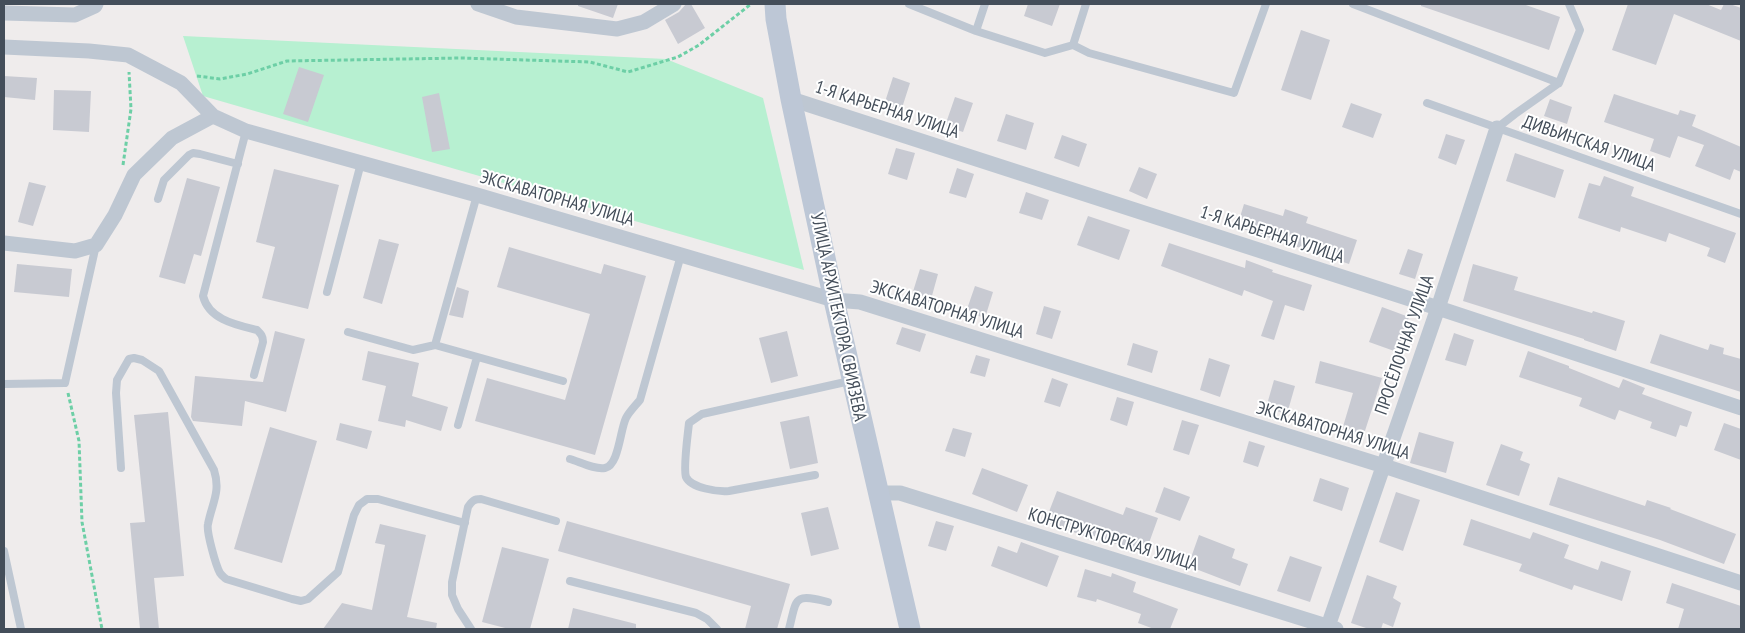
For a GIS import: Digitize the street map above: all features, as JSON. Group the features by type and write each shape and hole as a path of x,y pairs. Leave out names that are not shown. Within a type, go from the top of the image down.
{"main road":[{"name":"УЛИЦА АРХИТЕКТОРА СВИЯЗЕВА","path":"774,4 791,99 834,300 910,629"}],"street":[{"path":"4,13 75,15 96,4"},
{"path":"478,4 516,18 617,29 644,22 674,4"},
{"name":"ЭКСКАВАТОРНАЯ УЛИЦА","path":"4,47 128,55 182,83 213,116 246,131 477,195 834,300 860,302 1384,466 1741,583"},
{"name":"1-Я КАРЬЕРНАЯ УЛИЦА","path":"791,99 1741,408"},
{"path":"4,243 75,251 96,245 115,215 134,175 172,138 213,116"},
{"name":"ПРОСЁЛОЧНАЯ УЛИЦА","path":"1331,628 1497,128"},
{"name":"КОНСТРУКТОРСКАЯ УЛИЦА","path":"878,493 900,493 1331,628"}],"lane":[{"path":"909,4 976,31 1046,53 1073,45 1089,53 1234,93 1266,4"},
{"path":"976,31 985,4"},
{"path":"1073,45 1086,4"},
{"path":"1353,4 1559,84"},
{"path":"1497,128 1559,84 1580,30 1569,4"},
{"name":"ДИВЬИНСКАЯ УЛИЦА","path":"1427,103 1741,214"},
{"path":"246,131 203,296 204,301 209,307 227,323 256,330 263,337 254,374"},
{"path":"158,199 164,180 193,153 238,164"},
{"path":"327,292 361,163"},
{"path":"435,345 477,195"},
{"path":"4,384 65,383 96,245"},
{"path":"570,459 599,468 606,468 615,458 626,418 640,400 681,255"},
{"path":"348,332 413,350 435,345 563,381"},
{"path":"458,425 477,357"},
{"path":"121,468 116,393 117,380 128,360 134,358 142,360 159,371 214,470 218,481 207,526 220,574 226,579 292,599 301,601 308,599 338,572 354,515 360,505 367,500 378,499 465,523"},
{"path":"815,476 720,492 694,485 689,482 685,472 689,422 702,414 852,380"},
{"path":"471,629 458,609 452,595 452,582 468,507 475,499 481,499 556,520"},
{"path":"4,551 21,629"},
{"path":"570,581 696,613 707,619 718,629"},
{"path":"789,629 798,600 803,597 810,597 828,602"}],"path":[{"path":"189,75 220,79 247,74 287,60 461,58 590,62 628,72 678,57 699,45 751,4"},
{"path":"122,167 131,109 128,55"},
{"path":"65,383 79,441 82,522 102,629"}],"green space":[{"path":"183,36 666,59 763,98 804,270 203,96"}],"building":[{"path":"578,4 618,4 613,18 578,6"},
{"path":"686,4 691,4 705,28 678,44 665,20 679,12"},
{"path":"1028,4 1060,4 1052,26 1024,16"},
{"path":"1421,4 1523,4 1560,17 1549,50 1421,6"},
{"path":"1628,4 1706,4 1721,10 1724,4 1730,4 1741,8 1741,41 1674,14 1656,65 1612,50"},
{"path":"1301,30 1330,40 1311,100 1281,90"},
{"path":"299,67 324,75 308,122 283,114"},
{"path":"4,76 37,78 35,100 4,97"},
{"path":"893,77 910,83 901,111 884,105"},
{"path":"54,90 91,91 89,132 53,130"},
{"path":"439,93 450,149 432,152 422,97"},
{"path":"1614,94 1678,115 1680,110 1696,115 1692,126 1741,147 1741,172 1734,169 1730,180 1695,166 1704,145 1678,136 1670,158 1650,151 1654,139 1604,122"},
{"path":"955,97 973,103 963,132 945,126"},
{"path":"1550,99 1572,107 1567,124 1544,116"},
{"path":"1351,103 1382,114 1373,138 1342,127"},
{"path":"1006,114 1034,123 1026,150 997,141"},
{"path":"1446,134 1465,140 1456,165 1438,158"},
{"path":"1062,135 1087,144 1079,167 1054,158"},
{"path":"896,148 915,153 907,180 888,174"},
{"path":"1515,153 1564,170 1555,198 1506,181"},
{"path":"1139,167 1157,174 1147,199 1129,191"},
{"path":"957,168 974,174 966,198 949,193"},
{"path":"274,169 339,185 308,309 262,298 275,247 256,242"},
{"path":"1604,176 1634,187 1631,196 1736,233 1725,263 1707,256 1710,248 1669,233 1666,242 1621,227 1620,232 1578,218 1589,183 1600,186"},
{"path":"187,178 220,187 201,256 194,254 185,284 159,277"},
{"path":"29,182 46,186 33,226 18,222"},
{"path":"1026,192 1049,200 1042,220 1019,213"},
{"path":"1244,204 1283,216 1285,209 1308,217 1306,223 1357,240 1349,264 1237,227"},
{"path":"1088,216 1130,230 1119,260 1077,245"},
{"path":"379,239 399,244 382,304 363,298"},
{"path":"1169,243 1245,268 1246,260 1273,270 1272,272 1312,285 1304,311 1285,305 1274,340 1261,336 1273,301 1244,290 1242,296 1161,266"},
{"path":"509,247 601,274 604,264 646,276 595,455 475,421 487,378 565,400 590,314 497,287"},
{"path":"1408,249 1423,254 1415,279 1399,274"},
{"path":"17,264 72,269 69,297 14,292"},
{"path":"1473,264 1518,277 1514,290 1625,321 1616,351 1463,301"},
{"path":"920,269 938,274 930,303 911,298"},
{"path":"975,286 993,292 985,318 966,312"},
{"path":"457,287 469,291 463,318 449,315"},
{"path":"1044,306 1061,311 1052,339 1036,334"},
{"path":"1382,307 1409,317 1397,352 1369,342"},
{"path":"902,327 926,334 920,352 896,344"},
{"path":"275,331 305,339 286,412 245,401 242,426 193,421 191,417 195,376 263,382"},
{"path":"787,331 798,376 771,383 759,338"},
{"path":"1454,333 1474,340 1466,366 1445,360"},
{"path":"1660,334 1708,350 1710,344 1724,348 1723,354 1741,359 1741,392 1650,363"},
{"path":"1133,343 1158,351 1152,373 1127,365"},
{"path":"368,351 419,363 412,396 448,407 441,431 406,420 405,427 378,421 386,386 362,380"},
{"path":"1528,351 1569,366 1569,368 1619,388 1623,379 1645,388 1642,394 1692,412 1687,427 1680,425 1676,437 1650,428 1652,422 1619,410 1615,420 1579,406 1582,398 1519,377"},
{"path":"976,355 990,359 985,377 970,373"},
{"path":"1209,358 1230,365 1220,397 1200,390"},
{"path":"1320,361 1382,378 1363,437 1342,430 1353,393 1315,383"},
{"path":"1052,378 1068,384 1060,407 1044,402"},
{"path":"1274,380 1295,386 1287,414 1266,408"},
{"path":"1117,397 1134,402 1127,426 1110,420"},
{"path":"168,412 184,576 154,578 159,629 140,629 130,523 145,522 134,415"},
{"path":"809,416 818,463 790,469 780,422"},
{"path":"1182,420 1199,425 1189,455 1173,450"},
{"path":"340,423 372,431 367,449 336,440"},
{"path":"1724,423 1741,429 1741,460 1714,450"},
{"path":"270,427 317,441 282,563 234,549"},
{"path":"953,428 972,433 965,457 945,451"},
{"path":"1419,432 1454,442 1446,473 1410,463"},
{"path":"1249,441 1265,446 1258,467 1243,462"},
{"path":"1501,444 1523,452 1520,460 1530,464 1519,496 1486,485"},
{"path":"982,468 1028,485 1017,512 972,494"},
{"path":"1558,477 1645,506 1647,500 1736,534 1724,564 1660,540 1549,505"},
{"path":"1320,478 1349,488 1342,511 1313,501"},
{"path":"1164,487 1190,497 1180,521 1155,512"},
{"path":"1057,491 1123,515 1126,507 1158,518 1145,554 1091,535 1090,538 1045,522"},
{"path":"1396,492 1420,500 1403,551 1379,542"},
{"path":"828,507 839,549 811,556 801,513"},
{"path":"1471,519 1530,539 1533,532 1569,545 1564,558 1598,570 1601,561 1631,571 1622,601 1574,585 1572,590 1519,571 1522,564 1463,545"},
{"path":"567,521 790,584 777,629 745,629 751,606 558,551"},
{"path":"936,521 954,526 946,551 928,546"},
{"path":"380,524 426,535 407,617 437,623 436,629 323,629 342,603 372,610 385,545 375,543"},
{"path":"1199,535 1235,549 1232,558 1248,564 1240,586 1188,566"},
{"path":"1021,542 1059,556 1047,587 991,566 998,546 1017,553"},
{"path":"502,547 549,559 530,629 509,629 482,622"},
{"path":"1290,556 1322,567 1310,602 1277,591"},
{"path":"1085,569 1111,577 1112,573 1136,582 1133,592 1178,609 1170,629 1154,629 1138,623 1141,614 1097,599 1096,602 1077,597"},
{"path":"1367,575 1397,586 1393,598 1401,603 1393,627 1383,623 1381,629 1369,629 1351,623"},
{"path":"1672,583 1741,606 1741,629 1678,629 1684,609 1666,603"},
{"path":"573,608 636,624 636,629 568,629"}]}
